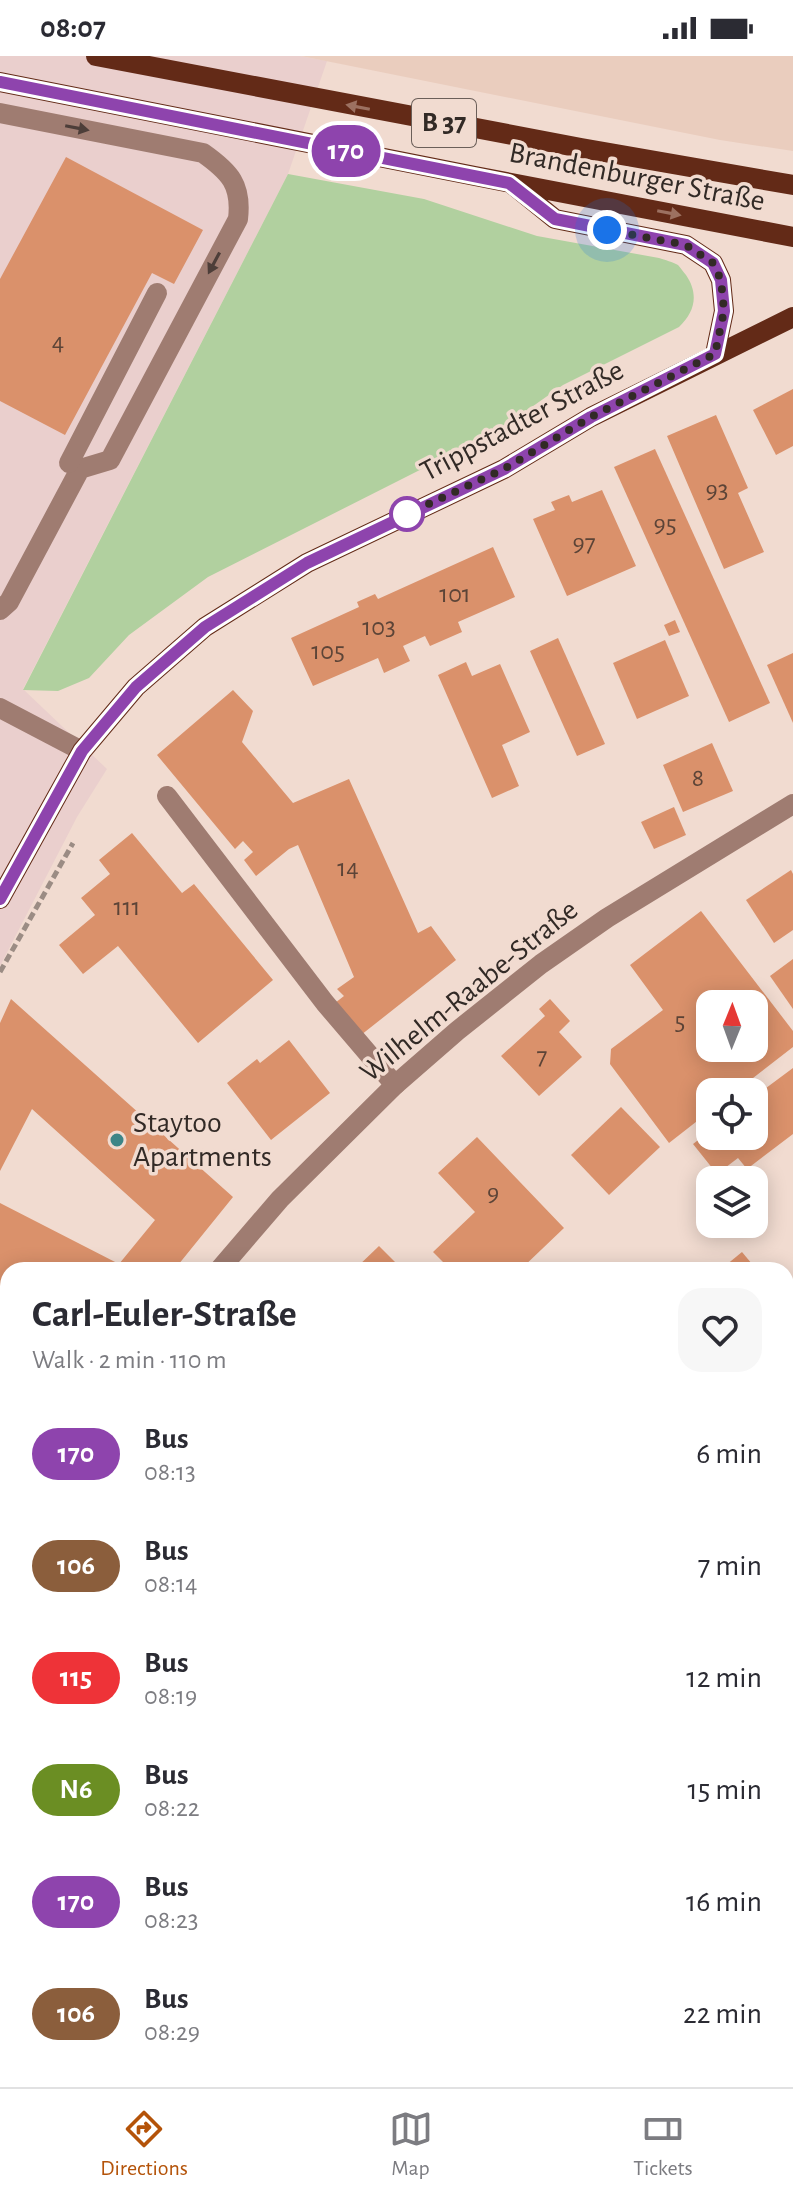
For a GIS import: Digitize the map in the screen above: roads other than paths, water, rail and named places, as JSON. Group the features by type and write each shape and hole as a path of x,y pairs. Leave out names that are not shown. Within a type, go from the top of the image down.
{"main road":[{"name":"Brandenburger Straße","path":"96,56 565,146 793,185"},
{"name":"Brandenburger Straße","path":"0,82 793,237"},
{"path":"509,183 555,219 686,245 713,263 721,280 724,311 715,354"},
{"name":"Trippstadter Straße","path":"0,899 82,751 136,687 205,627 307,563 504,469 591,417 793,317"}],"street":[{"path":"0,113 203,153 224,168 238,190 238,219 110,460 75,466"},
{"path":"0,610 9,602 157,293"},
{"path":"0,708 82,751"},
{"path":"167,796 325,1003 395,1085"},
{"name":"Wilhelm-Raabe-Straße","path":"226,1262 280,1199 395,1085 457,1031 607,918 793,804"}],"place":[{"name":"Staytoo Apartments","path":"117,1140"}]}
